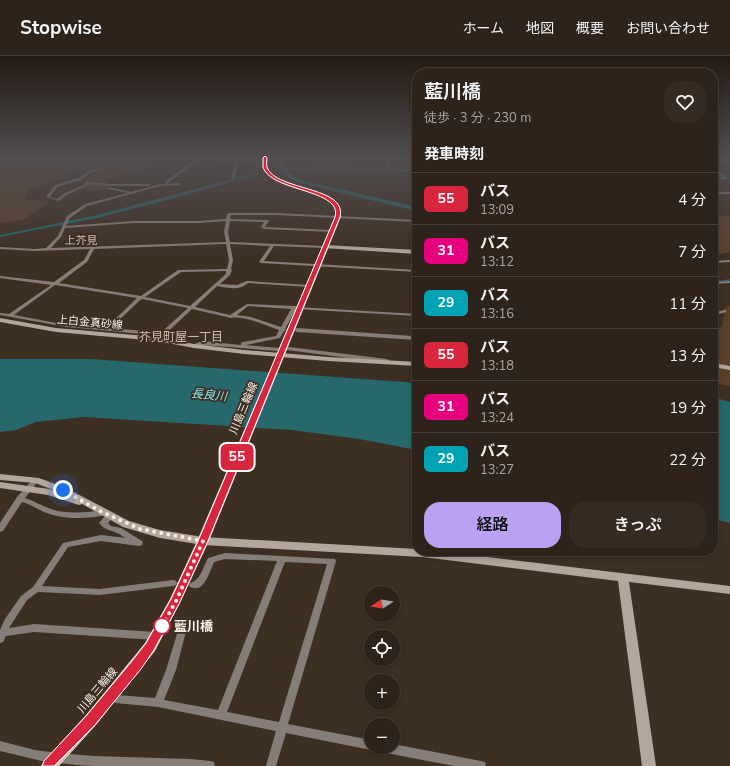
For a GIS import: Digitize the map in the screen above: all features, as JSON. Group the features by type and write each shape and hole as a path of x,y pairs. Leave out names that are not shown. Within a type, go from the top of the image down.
{"main road":[{"path":"310,191 333,202 339,212 338,217"},
{"name":"川島三輪線","path":"52,762 111,696 136,665 156,636 176,601 203,541 297,308 309,286 338,217"}],"street":[{"path":"52,191 48,197 58,200 72,191"},
{"path":"124,191 131,193"},
{"path":"48,250 60,236 71,214 86,205 138,191"},
{"path":"718,192 730,193"},
{"path":"157,339 217,285 230,270 231,260 226,232 229,214 412,221"},
{"path":"65,226 133,222 203,222 228,220 267,221 263,227 264,228 332,232"},
{"path":"0,248 48,250 228,242 412,252"},
{"path":"273,244 261,262 412,271"},
{"path":"10,316 86,261 93,248"},
{"path":"718,262 730,261"},
{"path":"107,329 141,297 180,271 230,270"},
{"path":"0,277 54,283 141,297 193,307 231,317 249,318 283,330"},
{"path":"217,285 240,287 244,286 247,282 309,286"},
{"path":"718,283 730,282"},
{"path":"724,283 730,287"},
{"path":"233,316 247,305 412,315"},
{"path":"238,346 241,344 278,337 297,308"},
{"path":"718,313 724,311"},
{"path":"0,314 67,326 142,332"},
{"name":"上白金真砂線","path":"0,320 56,330 157,339 194,346 278,355 412,364"},
{"path":"297,330 412,338"},
{"path":"194,346 202,343 238,346 278,355"},
{"path":"289,349 412,363"},
{"path":"718,366 730,368"},
{"path":"0,477 36,480 63,490 105,513"},
{"path":"0,529 20,499 36,480"},
{"path":"0,485 49,492 105,513 140,529 203,541 412,552"},
{"path":"20,499 29,500 52,512 86,515 105,513"},
{"path":"2,636 8,622 24,598 36,589 66,545 101,538 139,543 118,530 109,528 103,523 105,513"},
{"path":"193,585 197,585 202,579 211,560 225,556 332,561 271,766"},
{"path":"446,556 730,590"},
{"path":"221,716 282,559"},
{"path":"623,578 649,766"},
{"path":"36,589 100,592 173,583"},
{"path":"158,703 171,670 184,624"},
{"path":"2,636 34,628 156,636"},
{"path":"111,696 115,699 158,703 283,729 364,744"},
{"path":"0,746 52,762 126,764 187,763 210,766"},
{"path":"400,751 451,763 481,766"}],"shaded area":[{"path":"0,191 27,191 24,200 50,201 23,220 0,223"},
{"path":"718,215 730,216 730,252 718,253"},
{"path":"730,305 730,386 718,384 718,329 722,326 725,308"}],"water":[{"name":"長良川","path":"0,359 91,359 412,383 412,449 359,439 292,430 84,417 36,422 16,430 0,432"},
{"path":"718,398 730,402 730,523 718,520"}],"waterway":[{"path":"0,236 65,224 195,191"},
{"path":"341,191 412,208"},
{"path":"718,281 730,280"}],"bus line":[{"name":"55","path":"49,766 91,720 150,647 176,601 203,541 210,521 338,217 339,212 337,206 333,202 328,198 312,191"}],"place":[{"name":"藍川橋","path":"162,626"}],"district":[{"name":"上芥見","path":"81,240"},
{"name":"芥見町屋一丁目","path":"181,337"}],"route":[{"path":"63,490 126,524 160,534 203,541 176,601 162,626"}]}
